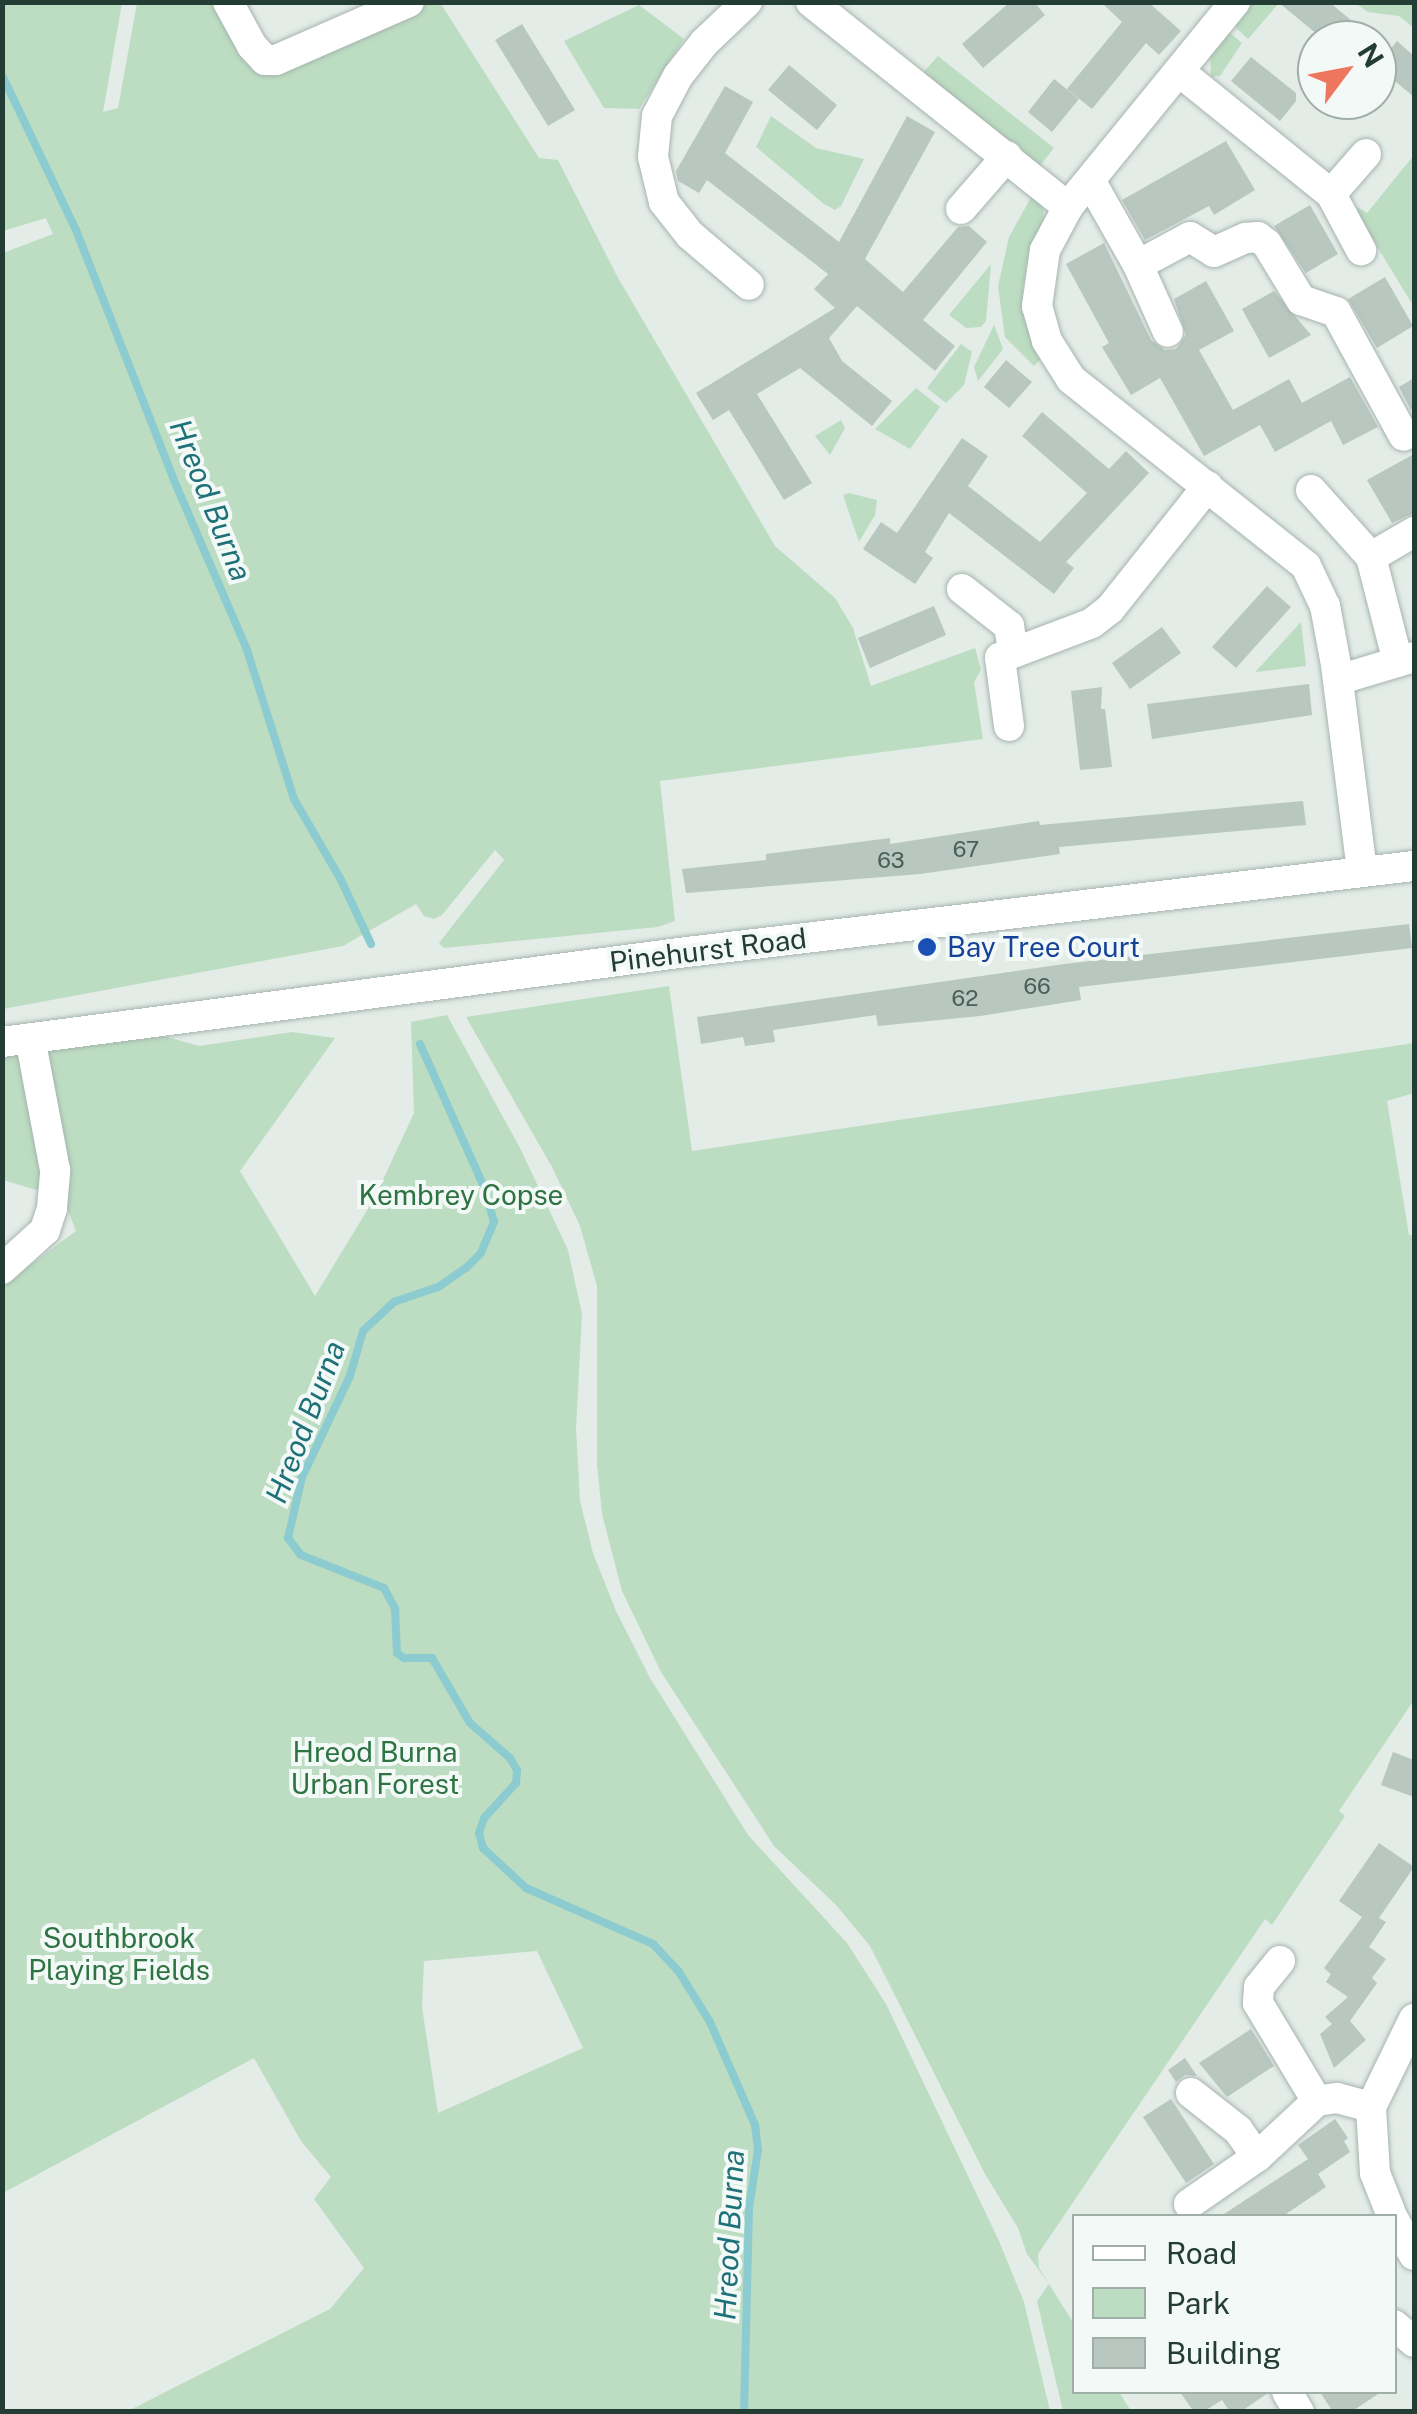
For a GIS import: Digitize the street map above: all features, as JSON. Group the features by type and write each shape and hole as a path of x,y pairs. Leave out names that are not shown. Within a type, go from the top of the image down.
{"street":[{"path":"228,2 252,46 265,60 287,58 409,2"},
{"path":"746,2 704,43 678,76 657,116 653,157 664,202 690,234 749,285"},
{"path":"811,2 1068,207"},
{"path":"1235,2 1068,207 1045,250 1038,288 1041,325 1053,354 1071,379 1306,566 1324,606 1338,680 1362,871"},
{"path":"1181,73 1332,194 1361,250"},
{"path":"1332,194 1366,154"},
{"path":"961,209 1007,156"},
{"path":"1091,182 1138,266 1168,332"},
{"path":"1138,266 1190,237 1214,252 1258,237 1268,244 1301,300 1336,312 1404,436"},
{"path":"1006,655 1092,623 1110,609 1208,486"},
{"path":"1311,490 1370,557 1406,659 1338,680"},
{"path":"1370,557 1414,532"},
{"path":"962,589 1010,626 1006,655 1009,726"},
{"name":"Pinehurst Road","path":"16,1040 687,952 1414,866"},
{"path":"2,1269 45,1230 52,1208 55,1170 16,1040"},
{"path":"1280,1961 1260,1987 1258,2003 1316,2100"},
{"path":"1392,2214 1375,2173 1372,2107 1414,2019"},
{"path":"1191,2093 1238,2130 1257,2157"},
{"path":"1189,2204 1257,2157 1316,2100 1337,2098 1372,2107"},
{"path":"1397,2224 1414,2255"}],"green space":[{"path":"3,3 122,3 103,112 118,108 137,3 215,3 266,73 426,3 441,4 539,158 558,160 617,276 775,546 835,598 853,628 871,686 975,648 981,670 974,682 983,739 660,781 675,921 658,927 444,948 439,943 504,860 495,850 442,915 434,919 424,916 416,904 343,946 3,1009 3,253 53,234 46,218 3,231"},
{"path":"1249,3 1279,3 1248,39 1232,24"},
{"path":"1355,3 1414,3 1414,28 1399,16 1368,12"},
{"path":"639,5 684,39 639,109 604,108 564,41"},
{"path":"1229,32 1242,43 1220,76 1211,77 1210,53"},
{"path":"938,56 1054,148 1039,167 920,76"},
{"path":"771,116 816,148 864,159 841,206 835,210 824,204 756,147"},
{"path":"1414,155 1411,302 1356,212 1357,207 1367,213"},
{"path":"1034,192 1043,205 1044,219 1029,252 1023,288 1024,308 1042,358 1034,366 1005,337 998,286 1009,237"},
{"path":"991,264 986,321 981,327 966,328 949,315"},
{"path":"994,325 1003,349 978,381 974,367"},
{"path":"961,344 972,352 964,385 946,403 927,388"},
{"path":"916,388 940,407 910,449 875,429"},
{"path":"841,420 845,428 830,455 815,436"},
{"path":"843,495 877,500 875,515 859,542"},
{"path":"1301,622 1306,666 1256,672 1257,670"},
{"path":"669,986 692,1151 1414,1043 1414,1093 1387,1101 1409,1235 1414,1235 1414,1700 1339,1811 1345,1816 1272,1925 1265,1919 1038,2254 1039,2268 1049,2284 1027,2254 1018,2228 985,2174 870,1946 836,1905 774,1846 661,1672 622,1591 602,1514 597,1464 597,1286 580,1226 552,1167 466,1017"},
{"path":"447,1015 520,1148 568,1250 582,1314 576,1429 580,1501 593,1553 616,1611 650,1678 748,1835 847,1943 886,2004 1024,2302 1050,2411 128,2411 330,2309 364,2268 314,2199 331,2177 301,2141 254,2058 3,2193 2,1286 76,1231 63,1198 3,1180 3,1057 150,1032 199,1046 292,1032 335,1038 240,1171 315,1296 374,1199 414,1113 411,1022","holes":["537,1951 583,2048 438,2113 422,2007 424,1961"]},
{"path":"1049,2284 1072,2321 1072,2394 1120,2394 1131,2411 1063,2411 1037,2301"}],"building":[{"path":"1010,2 1034,2 1045,15 983,68 962,44"},
{"path":"1101,2 1148,2 1181,31 1159,55 1146,43 1092,109 1067,89 1122,22"},
{"path":"1278,2 1329,2 1351,20 1300,20"},
{"path":"522,24 575,110 548,126 495,40"},
{"path":"1397,41 1414,56 1414,97 1397,83"},
{"path":"1251,57 1296,93 1296,101 1280,121 1231,81"},
{"path":"789,65 837,105 817,130 768,90"},
{"path":"1054,79 1079,99 1052,132 1028,112"},
{"path":"725,86 753,102 725,153 839,242 907,116 935,132 865,259 903,292 958,227 969,226 987,242 923,320 955,346 935,371 857,306 829,338 842,361 892,401 872,426 800,368 757,394 812,483 784,500 729,410 713,420 696,393 835,308 814,289 828,274 707,180 699,193 678,181 676,171"},
{"path":"1226,141 1255,190 1214,215 1209,206 1145,240 1122,200"},
{"path":"1310,205 1338,254 1306,273 1274,226"},
{"path":"1104,243 1151,340 1165,350 1176,349 1186,335 1174,299 1206,281 1234,331 1199,350 1233,410 1289,379 1302,403 1350,377 1378,427 1343,445 1331,421 1275,452 1260,425 1204,456 1160,378 1131,395 1102,347 1109,343 1066,264"},
{"path":"1385,277 1413,326 1377,348 1348,299"},
{"path":"1274,291 1311,335 1269,358 1242,309"},
{"path":"1006,360 1032,382 1009,408 984,387"},
{"path":"1414,378 1414,408 1411,410 1399,387"},
{"path":"1042,412 1109,469 1126,451 1149,473 1066,562 1074,568 1054,594 949,513 925,552 933,558 915,584 863,549 881,522 897,533 962,438 988,456 968,486 1040,542 1087,493 1022,436"},
{"path":"1414,454 1414,513 1392,523 1367,480"},
{"path":"1267,586 1291,607 1236,668 1212,647"},
{"path":"934,606 946,635 870,668 858,638"},
{"path":"1162,627 1181,653 1130,689 1112,663"},
{"path":"1309,684 1312,715 1152,739 1147,704"},
{"path":"1102,687 1101,709 1105,709 1112,767 1080,770 1071,691"},
{"path":"1303,801 1306,825 1059,847 1060,854 920,874 686,893 682,869 766,860 766,854 890,838 890,844 1039,821 1040,825"},
{"path":"1409,924 1412,948 1079,987 1081,1000 980,1016 878,1026 876,1015 773,1030 775,1042 745,1046 743,1037 701,1044 697,1017 1064,964"},
{"path":"1393,1752 1414,1760 1414,1797 1381,1785"},
{"path":"1379,1843 1414,1867 1379,1918 1386,1922 1369,1947 1386,1959 1372,1978 1377,1983 1350,2021 1366,2040 1334,2068 1320,2034 1332,2024 1325,2017 1348,1997 1326,1982 1331,1974 1324,1968 1362,1917 1339,1901"},
{"path":"1251,2029 1274,2066 1227,2097 1199,2063"},
{"path":"1185,2058 1197,2076 1185,2075 1176,2082 1168,2070"},
{"path":"1171,2099 1214,2164 1186,2183 1143,2117"},
{"path":"1335,2119 1348,2138 1344,2141 1350,2152 1318,2174 1326,2187 1286,2214 1224,2214 1308,2159 1298,2145"},
{"path":"1181,2394 1267,2394 1240,2412 1230,2412 1222,2400 1203,2412 1194,2412"},
{"path":"1321,2394 1378,2394 1351,2412 1333,2412"}],"waterway":[{"name":"Hreod Burna","path":"2,75 76,230 173,478 247,650 294,799 340,878 371,944"},
{"name":"Hreod Burna","path":"420,1044 485,1189 494,1222 481,1253 467,1267 438,1287 394,1302 363,1331 350,1376 302,1477 288,1538 301,1555 384,1588 395,1609 397,1653 404,1658 432,1658 470,1723 510,1758 517,1770 516,1783 484,1818 479,1833 483,1848 526,1888 653,1944 679,1972 710,2022 755,2125 758,2150 749,2208 744,2412"}],"place":[{"name":"Bay Tree Court","path":"927,947"}],"park label":[{"name":"Kembrey Copse","path":"461,1195"},
{"name":"Hreod Burna Urban Forest","path":"375,1768"},
{"name":"Southbrook Playing Fields","path":"119,1954"}]}
